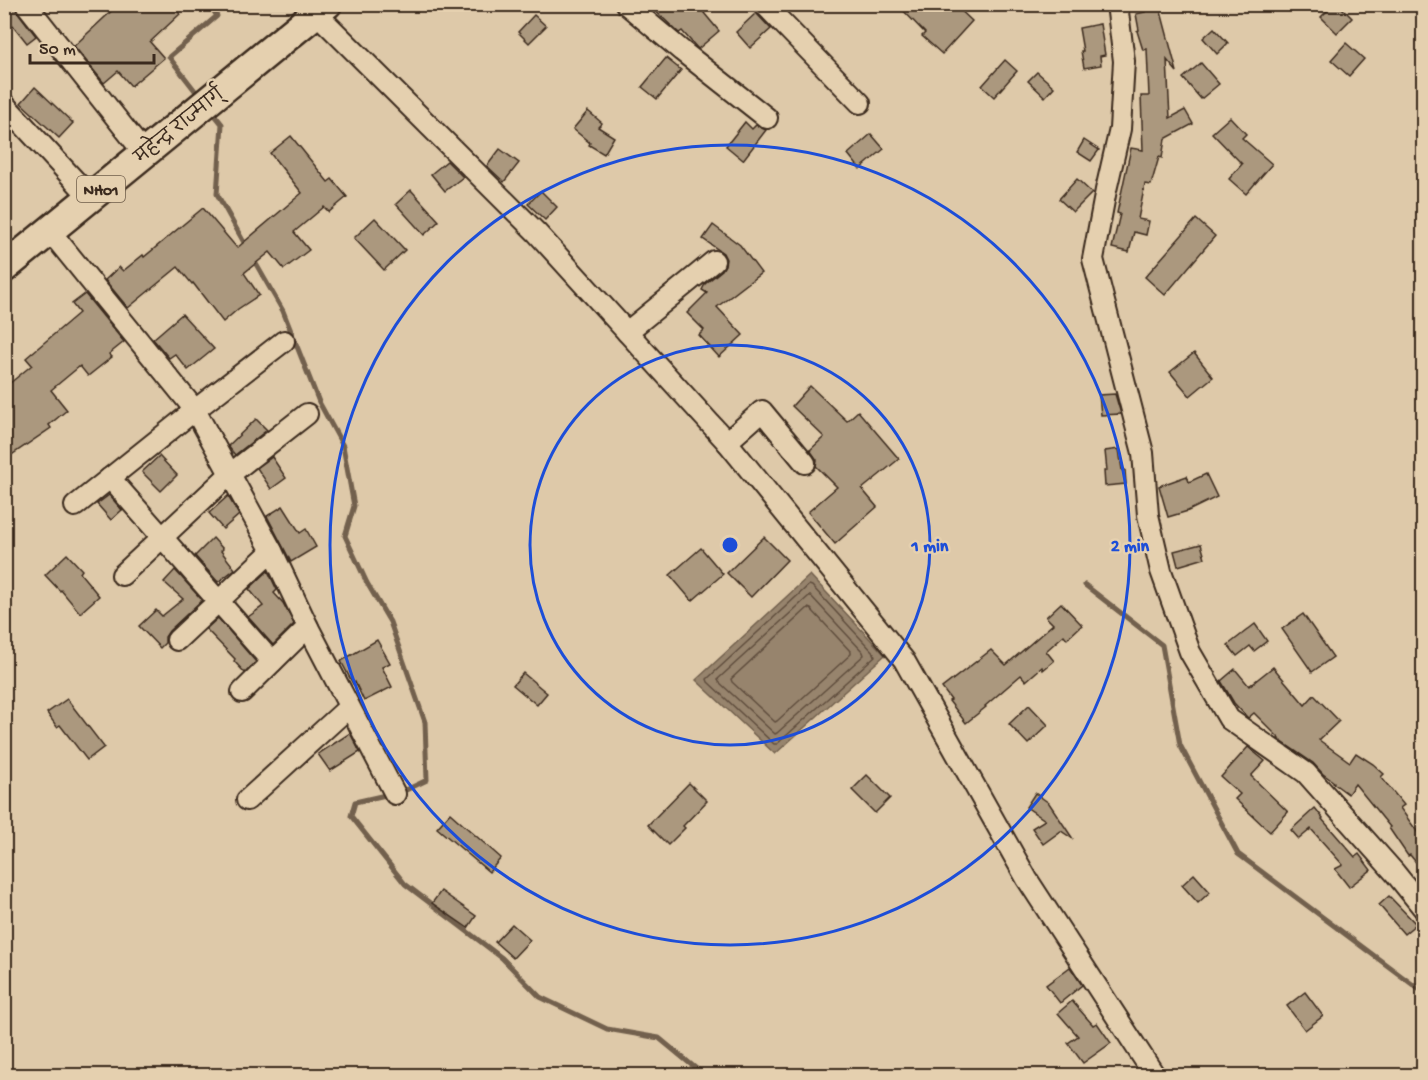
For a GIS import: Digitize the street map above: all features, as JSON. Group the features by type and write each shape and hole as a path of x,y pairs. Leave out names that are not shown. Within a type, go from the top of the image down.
{"highway":[{"name":"महेन्द्र राज्मार्ग्","path":"4,268 322,9"}],"street":[{"path":"26,4 144,153"},
{"path":"626,4 767,118"},
{"path":"764,4 860,103"},
{"path":"1117,4 1124,61 1120,129 1093,259 1143,453 1148,515 1161,572 1190,652 1229,719 1306,773 1424,909"},
{"path":"322,9 537,233 814,537 904,660 1028,879 1155,1076"},
{"path":"4,104 90,197"},
{"path":"50,230 195,410 272,551 308,627 395,794"},
{"path":"627,332 714,261"},
{"path":"75,506 284,341"},
{"path":"727,442 762,411 805,463"},
{"path":"122,575 230,475 307,414"},
{"path":"110,478 272,662"},
{"path":"177,640 272,551"},
{"path":"242,692 308,627"},
{"path":"247,800 349,707"}],"water":[{"path":"810,575 885,655 775,754 696,680"}],"building":[{"path":"119,4 172,4 180,14 150,42 164,58 131,86 118,71 104,83 74,46"},
{"path":"648,4 712,4 704,13 719,31 698,49 682,31 679,33"},
{"path":"897,4 954,4 972,21 942,54 922,36 925,33"},
{"path":"1142,4 1159,4 1177,72 1167,60 1170,118 1185,110 1193,124 1165,139 1162,158 1159,157 1151,185 1145,184 1138,219 1149,221 1146,235 1134,232 1129,252 1112,248 1131,148 1143,150 1141,96 1149,96 1147,49 1143,50 1137,31 1139,30 1136,14 1145,12"},
{"path":"1334,4 1338,4 1352,18 1337,33 1321,17"},
{"path":"14,5 36,36 27,43 4,14"},
{"path":"756,13 771,29 750,48 736,32"},
{"path":"534,15 546,26 529,43 518,32"},
{"path":"1100,24 1105,55 1100,56 1101,65 1084,68 1079,28"},
{"path":"1214,28 1228,43 1217,54 1203,38"},
{"path":"1346,43 1364,59 1349,76 1331,60"},
{"path":"666,58 681,70 657,99 642,87"},
{"path":"1005,60 1017,71 994,97 982,86"},
{"path":"1201,63 1219,84 1201,99 1183,78"},
{"path":"1037,72 1054,87 1045,97 1028,81"},
{"path":"35,87 73,123 59,138 21,103"},
{"path":"588,111 602,123 598,127 614,137 604,154 589,145 590,143 573,129"},
{"path":"1230,117 1246,134 1242,138 1272,164 1246,194 1229,179 1242,164 1212,133"},
{"path":"745,122 752,129 756,125 766,130 743,160 726,146"},
{"path":"871,134 884,149 860,169 848,154"},
{"path":"291,136 328,182 332,179 347,197 329,212 324,207 294,232 309,250 284,269 270,252 244,273 259,295 223,322 178,267 128,308 105,280 119,267 123,271 143,255 144,257 203,208 237,248 302,193 270,153"},
{"path":"1084,140 1099,150 1091,161 1077,152"},
{"path":"500,149 519,163 504,182 487,166"},
{"path":"447,161 463,177 445,191 431,174"},
{"path":"1077,179 1092,193 1073,212 1059,199"},
{"path":"411,190 439,221 424,235 396,204"},
{"path":"541,191 557,207 545,220 528,204"},
{"path":"375,218 405,250 384,270 354,238"},
{"path":"1196,219 1215,236 1165,295 1145,277"},
{"path":"713,225 740,245 761,273 717,307 743,335 719,357 699,335 704,330 687,313 707,293 702,290 705,284 725,265 726,259 723,253 703,239"},
{"path":"85,294 124,342 109,354 112,357 88,376 80,366 51,390 67,410 49,425 51,428 4,460 4,388 32,365 26,358 79,313 72,304"},
{"path":"182,314 214,349 188,370 175,354 169,358 153,339"},
{"path":"1194,353 1213,377 1190,396 1170,372"},
{"path":"810,386 847,421 858,411 899,459 862,489 877,507 835,544 808,512 837,487 816,466 817,460 810,450 824,437 792,406"},
{"path":"1115,394 1121,414 1101,415 1099,395"},
{"path":"256,419 267,430 235,455 228,446"},
{"path":"1119,449 1126,484 1105,486 1104,471 1107,471 1105,451"},
{"path":"159,456 177,475 161,491 142,472"},
{"path":"272,457 286,478 271,489 257,468"},
{"path":"1206,474 1217,497 1188,511 1168,517 1159,486 1187,476 1189,482"},
{"path":"109,495 122,510 111,520 97,504"},
{"path":"228,496 239,515 223,529 209,513"},
{"path":"283,506 300,533 306,529 316,547 291,562 267,516"},
{"path":"764,537 787,560 751,597 727,573"},
{"path":"213,538 235,569 218,582 195,556"},
{"path":"1201,544 1205,558 1178,566 1174,551"},
{"path":"701,548 723,574 692,601 670,575"},
{"path":"67,554 82,570 80,573 99,596 80,613 45,575"},
{"path":"175,570 202,600 169,631 165,637 165,643 160,648 139,626 156,610 162,616 183,599 164,582"},
{"path":"268,571 277,590 274,593 283,603 294,624 273,645 248,617 263,606 249,589"},
{"path":"1061,603 1082,625 1067,639 1064,635 1046,651 1054,661 1043,670 1042,667 1026,681 1021,675 966,723 942,688 991,650 1006,665 1053,624 1046,617"},
{"path":"1303,614 1333,657 1312,672 1282,629"},
{"path":"218,618 256,662 245,673 234,661 235,659 206,629"},
{"path":"1255,624 1267,641 1254,651 1250,646 1237,656 1228,645"},
{"path":"377,640 390,663 382,667 392,687 364,701 341,661"},
{"path":"1273,667 1305,705 1314,695 1339,721 1319,740 1350,762 1356,753 1384,774 1381,777 1404,805 1400,808 1424,841 1424,872 1410,855 1408,856 1390,827 1355,784 1348,794 1313,763 1278,739 1254,713 1248,718 1234,703 1221,681 1235,669 1249,686"},
{"path":"523,673 547,693 537,705 513,685"},
{"path":"67,699 104,747 87,760 60,725 57,727 47,713"},
{"path":"1029,705 1048,725 1028,744 1009,724"},
{"path":"350,733 360,752 330,771 318,754"},
{"path":"1248,747 1265,761 1251,776 1288,812 1270,832 1235,799 1240,794 1221,777"},
{"path":"867,775 890,798 875,813 852,790"},
{"path":"689,783 707,801 668,845 648,825"},
{"path":"1035,793 1049,803 1073,839 1061,831 1043,844 1032,828 1045,820 1026,807"},
{"path":"1315,808 1355,857 1359,854 1371,870 1349,887 1335,869 1343,865 1311,829 1299,839 1291,830"},
{"path":"450,813 501,858 489,872 437,828"},
{"path":"1194,874 1210,892 1198,903 1182,885"},
{"path":"441,891 476,916 468,928 432,903"},
{"path":"1389,896 1416,924 1404,934 1379,905"},
{"path":"512,924 530,940 513,958 495,942"},
{"path":"1070,967 1082,985 1060,1003 1046,985"},
{"path":"1305,992 1323,1016 1305,1030 1287,1006"},
{"path":"1072,1001 1093,1025 1097,1023 1111,1043 1083,1063 1068,1043 1078,1036 1058,1013"}],"waterway":[{"path":"200,97 169,57 217,16 209,4"},
{"path":"210,109 222,124 217,194 246,246"},
{"path":"252,257 283,311 319,402 343,446 354,506 345,536 367,583 390,622 425,722 427,780 399,792"},
{"path":"1085,585 1162,645 1180,745 1238,854 1424,993"},
{"path":"390,794 355,802 351,816 405,884 502,958 540,997 607,1029 659,1038 705,1076"}]}
